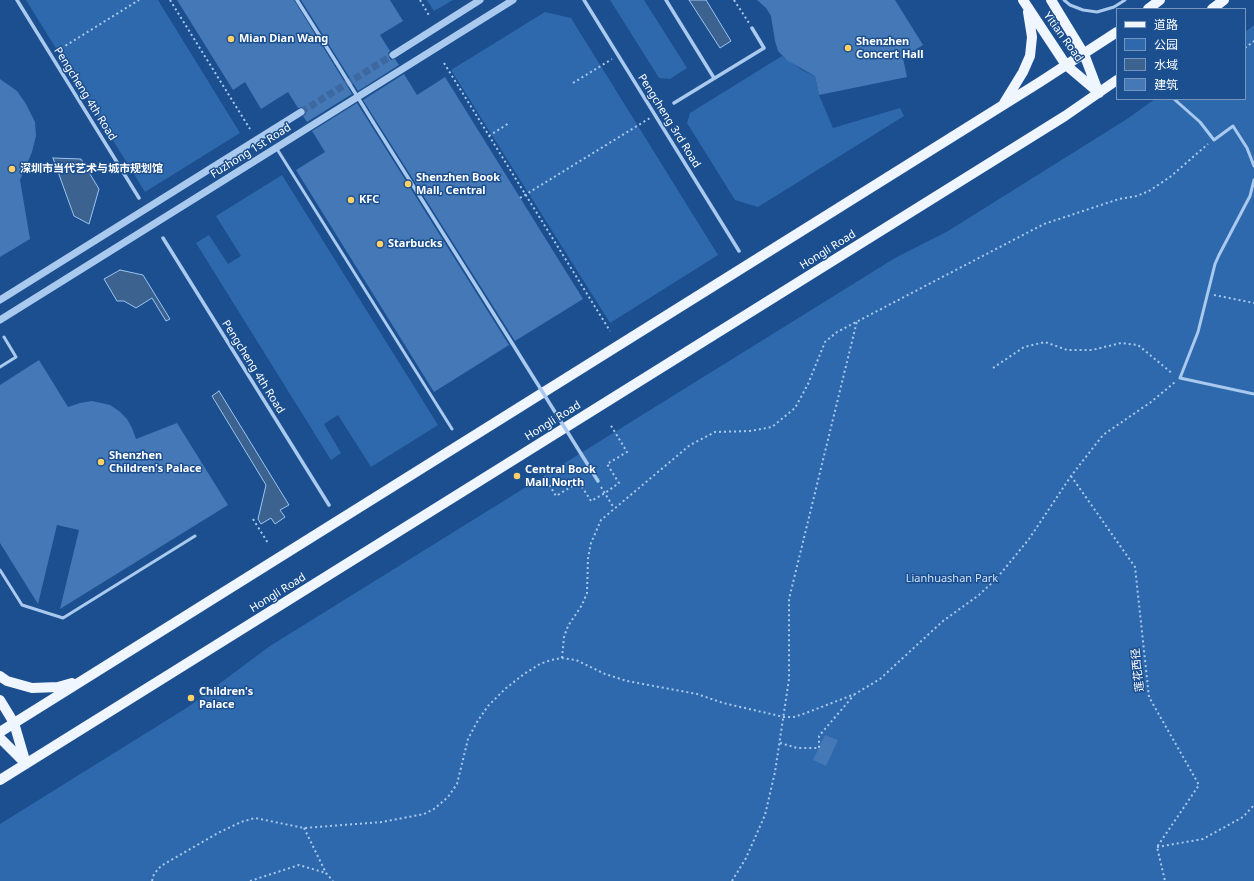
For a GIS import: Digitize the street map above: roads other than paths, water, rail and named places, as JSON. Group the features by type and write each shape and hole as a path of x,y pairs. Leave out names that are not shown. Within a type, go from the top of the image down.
{"main road":[{"name":"Yitian Road","path":"1051,0 1084,54 1099,93"},
{"path":"1149,8 1160,0"},
{"path":"1213,8 1224,0"},
{"name":"Yitian Road","path":"1025,3 1066,65 1099,93"},
{"path":"1004,104 1023,72 1030,56 1032,37 1025,3"},
{"path":"0,732 1116,33"},
{"name":"Hongli Road","path":"0,780 1064,116 1116,81"},
{"path":"0,676 8,681 32,688 58,687 84,680"},
{"path":"0,700 14,723 26,764"},
{"path":"0,738 26,764"}],"street":[{"name":"Pengcheng 4th Road","path":"17,0 139,198"},
{"path":"297,0 598,481"},
{"path":"392,55 480,0"},
{"name":"Fuzhong 1st Road","path":"0,320 513,0"},
{"name":"Pengcheng 3rd Road","path":"584,0 739,251"},
{"path":"666,0 714,78"},
{"path":"674,103 764,48 752,28"},
{"name":"Fuzhong 1st Road","path":"0,300 301,112"},
{"name":"Pengcheng 4th Road","path":"163,238 329,505"}],"lane":[{"path":"1064,0 1070,5 1083,10 1097,12 1114,7 1126,0"},
{"path":"1175,100 1200,122 1214,140 1232,126 1247,148 1254,166"},
{"path":"276,148 452,429"},
{"path":"1254,180 1250,196 1218,254 1198,332 1180,378 1254,394"},
{"path":"0,367 16,357 4,337"},
{"path":"0,570 22,605 63,618 195,536"}],"water":[{"path":"689,0 706,0 731,41 720,48"},
{"path":"53,158 81,159 99,189 89,224 74,216"},
{"path":"120,270 143,275 170,319 166,321 152,298 136,308 124,301 117,301 104,279"},
{"path":"219,391 289,505 280,510 285,517 275,524 271,518 261,524 258,519 266,485 212,396"}],"tunnel":[{"path":"301,112 393,55"}],"place":[{"name":"Mian Dian Wang","path":"231,39"},
{"name":"Shenzhen Concert Hall","path":"848,48"},
{"name":"深圳市当代艺术与城市规划馆","path":"12,169"},
{"name":"Shenzhen Book Mall, Central","path":"408,184"},
{"name":"KFC","path":"351,200"},
{"name":"Starbucks","path":"380,244"},
{"name":"Shenzhen Children's Palace","path":"101,462"},
{"name":"Central Book Mall North","path":"517,476"},
{"name":"Children's Palace","path":"191,698"}],"park label":[{"name":"Lianhuashan Park","path":"952,579"}]}
